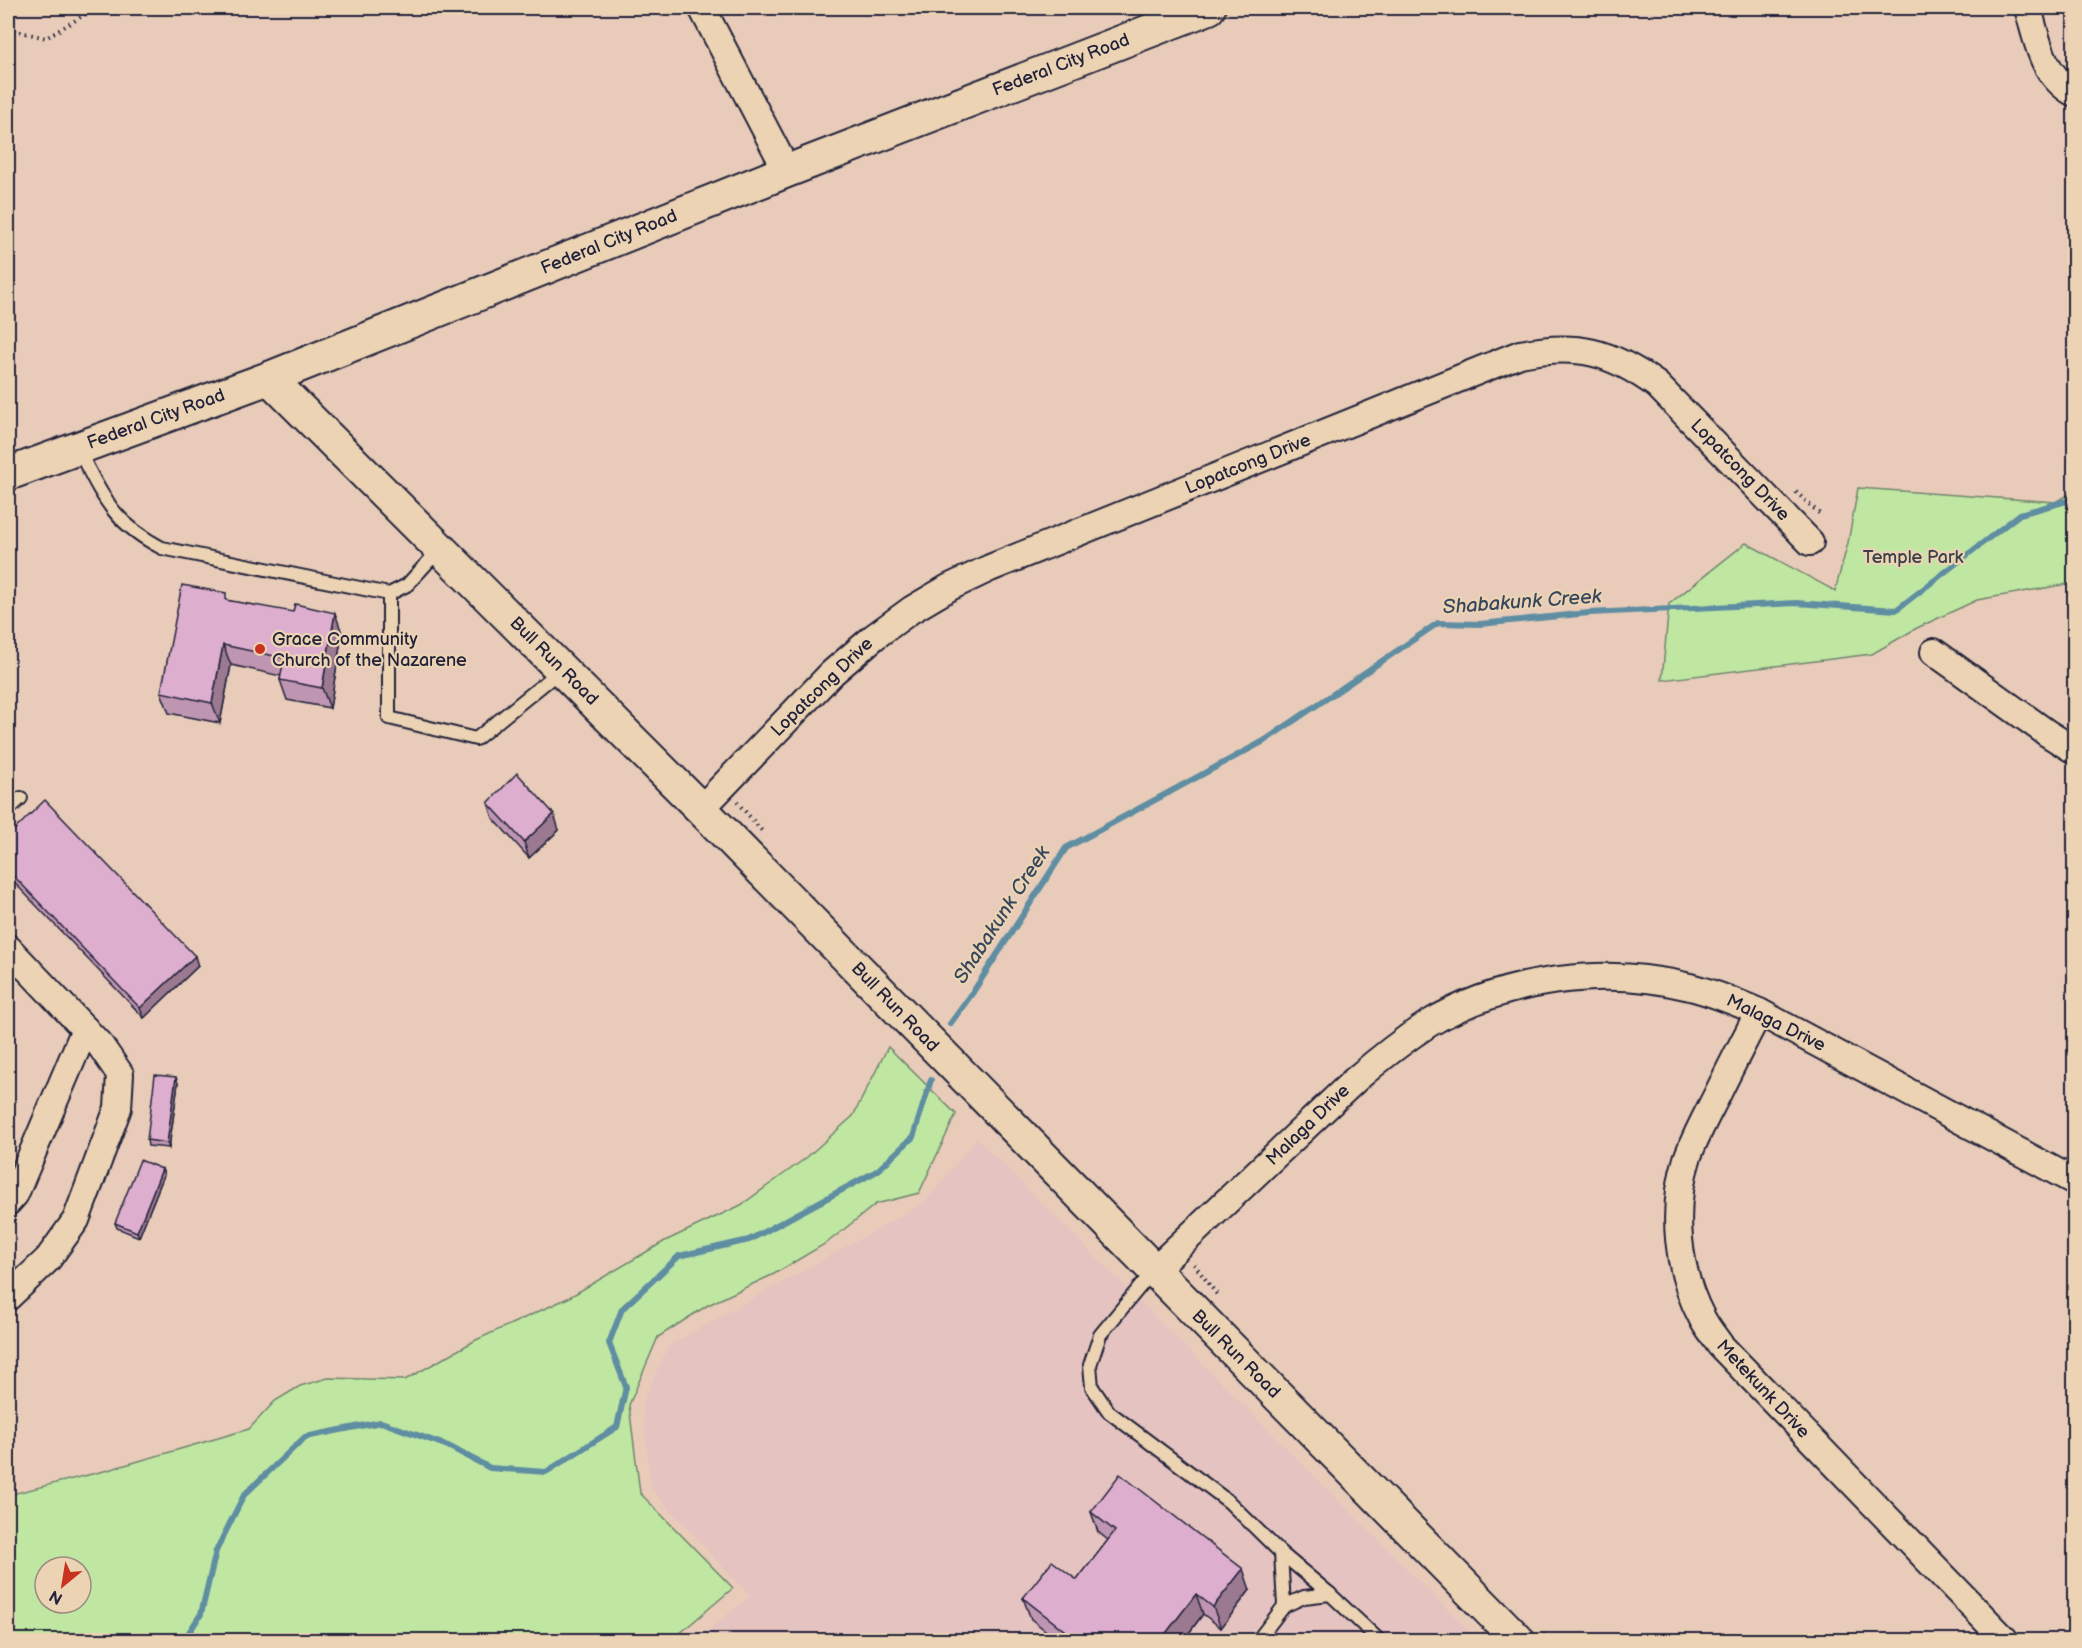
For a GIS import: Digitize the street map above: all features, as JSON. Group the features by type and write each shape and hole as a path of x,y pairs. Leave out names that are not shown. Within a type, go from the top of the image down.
{"street":[{"path":"702,8 787,171"},
{"name":"Federal City Road","path":"8,474 269,378 787,171 1209,8"},
{"path":"2028,8 2041,56 2051,73 2074,93"},
{"name":"Lopatcong Drive","path":"701,809 832,673 874,637 911,610 950,587 1001,564 1520,354 1550,348 1578,349 1610,357 1635,369 1657,385 1810,542"},
{"name":"Bull Run Road","path":"269,378 701,809 1154,1270 1530,1636"},
{"path":"1934,652 2074,750"},
{"path":"8,948 100,1044 120,1074 118,1108 76,1220 48,1259 8,1298"},
{"name":"Malaga Drive","path":"1154,1270 1388,1051 1430,1024 1468,1005 1510,990 1552,981 1602,977 1646,979 1689,986 1730,999 1759,1012 2074,1181"},
{"name":"Metekunk Drive","path":"1759,1012 1698,1132 1687,1160 1680,1188 1678,1221 1680,1253 1689,1288 1702,1318 1720,1345 2005,1641"},
{"path":"8,1202 15,1194 85,1029"}],"lane":[{"path":"78,448 104,498 121,521 142,537 162,548 389,594 407,585 440,548"},
{"path":"389,594 389,718 476,739 562,669"},
{"path":"8,810 21,798"},
{"path":"1154,1270 1100,1335 1090,1365 1092,1387 1109,1412 1229,1502 1281,1553 1330,1594 1379,1641"},
{"path":"1281,1553 1284,1606"},
{"path":"1258,1641 1284,1606 1304,1597 1330,1594"}],"path":[{"path":"8,29 46,38 89,12 89,8"},
{"path":"1788,484 1822,516"},
{"path":"723,788 749,814 768,840"},
{"path":"1180,1247 1220,1298"},
{"path":"1530,1636 1549,1641"}],"shaded area":[{"path":"977,1138 1478,1640 697,1640 750,1596 651,1489 642,1404 668,1346 924,1203"}],"green space":[{"name":"Temple Park","path":"1858,488 2055,502 2074,492 2074,583 1977,600 1917,628 1872,654 1662,680 1669,604 1746,543 1835,591 1848,543"},
{"path":"888,1047 956,1114 919,1193 876,1204 828,1242 774,1274 708,1305 658,1337 629,1405 640,1493 733,1588 672,1640 8,1640 8,1495 108,1470 249,1429 275,1401 300,1386 328,1378 405,1380 476,1340 568,1298 665,1241 741,1205 806,1158 853,1116"}],"building":[{"name":"Grace Community Church of the Nazarene","path":"182,585 226,593 226,600 293,612 295,604 335,613 322,688 280,680 284,658 223,645 212,703 161,692"},
{"path":"517,773 554,814 524,842 488,803"},
{"path":"45,800 195,956 140,1008 8,870 8,836"},
{"path":"155,1075 176,1077 167,1143 147,1140"},
{"path":"140,1160 162,1169 137,1232 115,1223"},
{"path":"1120,1474 1243,1569 1213,1607 1196,1594 1160,1641 1078,1641 1023,1598 1052,1561 1077,1580 1115,1531 1091,1512"}],"waterway":[{"name":"Shabakunk Creek","path":"950,1024 1066,848 1264,741 1438,623 1480,624 1589,613 1796,603 1896,610 2020,514 2074,499"},
{"name":"Shabakunk Creek","path":"184,1640 201,1614 216,1551 244,1495 305,1437 381,1422 448,1446 490,1468 546,1472 617,1427 626,1387 609,1343 622,1309 679,1256 749,1240 877,1171 913,1137 931,1080"}],"place":[{"name":"Grace Community Church of the Nazarene","path":"260,649"}]}
